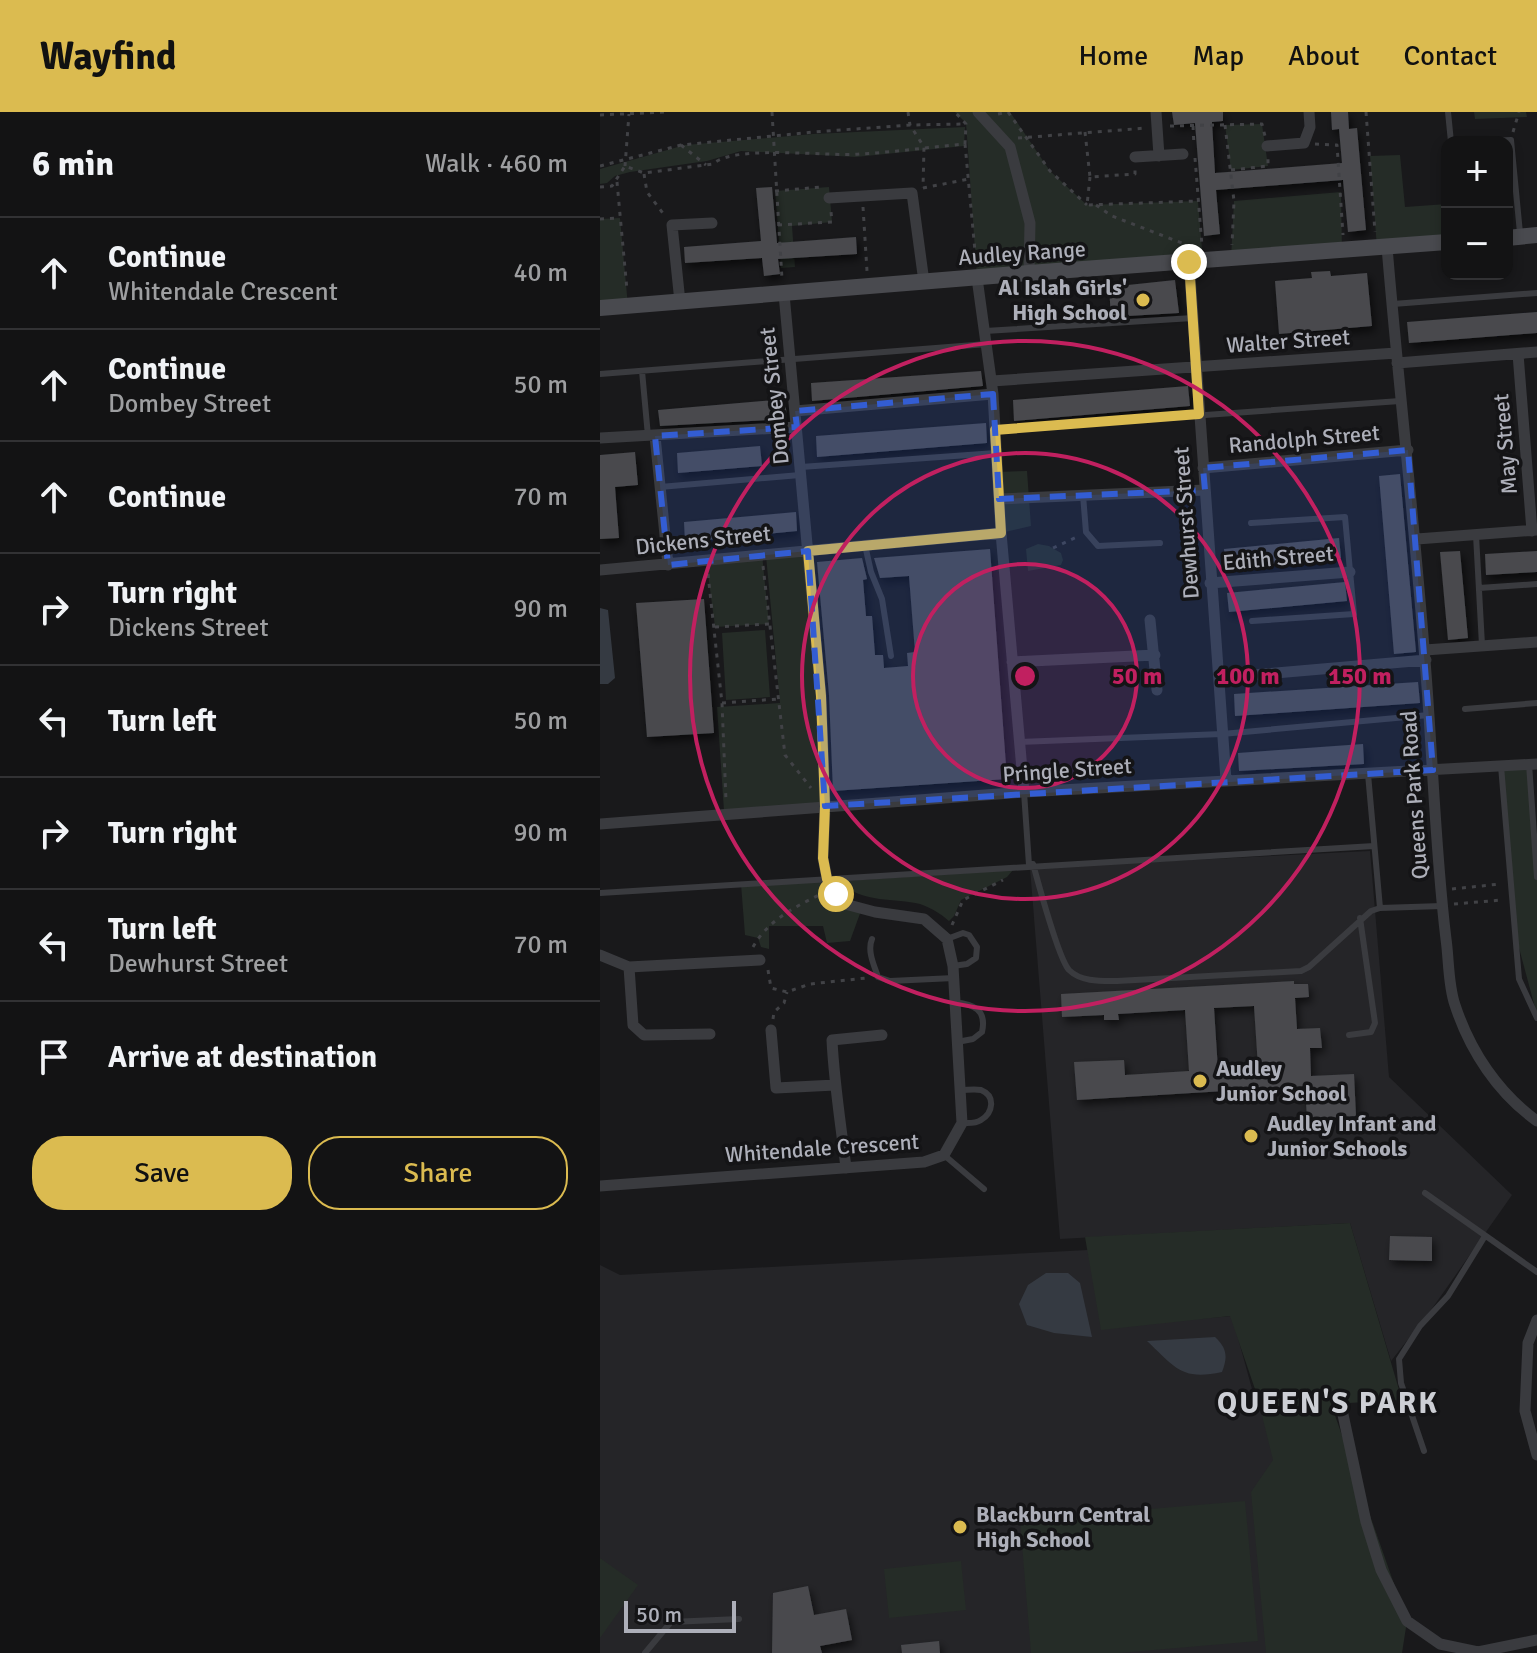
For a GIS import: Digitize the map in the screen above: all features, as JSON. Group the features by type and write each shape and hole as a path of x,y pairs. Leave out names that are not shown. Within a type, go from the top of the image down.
{"street":[{"path":"1156,112 1159,156"},
{"path":"1267,146 1304,143 1310,127 1309,112"},
{"path":"980,114 1010,147 1030,223 1029,273"},
{"path":"1135,157 1183,154"},
{"path":"829,198 918,190 924,282"},
{"path":"680,302 672,225 712,223"},
{"name":"Audley Range","path":"600,308 977,278 1193,256 1231,259 1441,242"},
{"name":"Queens Park Road","path":"1382,247 1392,304 1417,539 1442,906 1454,1002 1469,1041 1489,1074 1521,1110 1537,1121"},
{"name":"Dewhurst Street","path":"1193,256 1196,367 1226,780"},
{"path":"977,278 992,381 1001,533 1024,792"},
{"name":"Dombey Street","path":"784,294 821,696 825,806"},
{"name":"Walter Street","path":"992,381 1284,361 1537,352"},
{"name":"May Street","path":"1518,354 1535,530"},
{"path":"795,411 993,394"},
{"path":"600,438 797,427"},
{"path":"651,436 668,565"},
{"name":"Randolph Street","path":"1203,468 1408,450"},
{"path":"999,499 1205,490"},
{"path":"1417,539 1535,530"},
{"name":"Dickens Street","path":"600,570 1001,533"},
{"name":"Edith Street","path":"1210,583 1350,572"},
{"path":"1150,620 1157,690"},
{"path":"1219,678 1425,655 1482,645 1537,642"},
{"path":"1012,662 1155,655"},
{"name":"Pringle Street","path":"600,824 1024,792 1533,764"},
{"path":"825,806 823,858 830,884 845,904 924,919 944,935 953,972 962,1123"},
{"path":"600,955 629,967 755,961"},
{"path":"629,967 633,1025 644,1035 710,1034"},
{"path":"771,1030 776,1088 835,1085"},
{"path":"846,1168 832,1040 882,1035"},
{"name":"Whitendale Crescent","path":"600,1186 924,1162 944,1155 962,1123"},
{"path":"1537,1320 1528,1343 1525,1411 1537,1455"},
{"path":"1342,1410 1366,1522 1381,1570 1407,1621 1440,1644 1478,1652 1537,1640"}],"lane":[{"path":"1448,112 1450,136"},
{"path":"1513,158 1522,237"},
{"path":"1392,304 1537,293"},
{"path":"985,331 1193,318"},
{"path":"600,374 987,344"},
{"path":"642,371 651,436"},
{"path":"995,430 1400,401"},
{"path":"660,487 996,453"},
{"path":"1083,495 1086,532 1098,546 1160,543"},
{"path":"1251,523 1345,517 1354,614 1252,621"},
{"path":"1476,535 1482,645"},
{"path":"865,545 882,599 891,656"},
{"path":"1479,588 1537,584"},
{"path":"1465,709 1537,703"},
{"path":"1019,742 1222,734 1429,715"},
{"path":"1533,764 1537,877"},
{"path":"1501,766 1519,979 1537,1018"},
{"path":"1368,774 1380,908"},
{"path":"1024,792 1031,865 1059,955 1070,972 1087,980 1301,971 1360,918 1380,908 1442,906"},
{"path":"600,893 830,884 1015,866 1374,846"},
{"path":"1349,1035 1371,1032 1375,1023 1360,918"},
{"path":"872,939 872,958 878,977 890,981 953,972 976,958 977,947 969,935 944,935"},
{"path":"954,1002 972,1004 981,1012 984,1022 982,1032 973,1039 957,1042"},
{"path":"961,1090 980,1090 989,1096 992,1104 984,1119 976,1123 962,1123"},
{"path":"944,1155 984,1189"},
{"path":"1425,1193 1537,1272"},
{"path":"1424,1451 1401,1383 1399,1359 1420,1326 1448,1296 1485,1236"},
{"path":"645,1653 671,1622 739,1619"}],"path":[{"path":"600,115 665,112"},
{"path":"772,112 784,294"},
{"path":"908,112 910,125 924,147 918,190 969,179"},
{"path":"955,112 966,124 965,144 977,278"},
{"path":"1008,112 1050,171 1087,205 1198,201"},
{"path":"1366,112 1382,247"},
{"path":"1512,136 1519,112"},
{"path":"600,187 612,186 617,182 625,166 629,113"},
{"path":"600,166 681,145 910,125 960,126 980,114"},
{"path":"1002,139 1157,127 1262,124 1268,166 1231,170"},
{"path":"1225,125 1234,201 1231,259"},
{"path":"1096,205 1193,256 1198,201 1193,126"},
{"path":"1085,132 1090,177 1087,205"},
{"path":"1304,143 1337,145 1342,251"},
{"path":"625,166 644,173 706,165 740,154 858,155 965,144"},
{"path":"681,145 706,165"},
{"path":"1090,177 1135,174 1135,157"},
{"path":"644,173 647,192 672,225"},
{"path":"617,182 628,306"},
{"path":"775,191 829,187 832,222 778,225"},
{"path":"863,195 867,287"},
{"path":"600,219 620,218"},
{"path":"1053,548 1086,532"},
{"path":"762,554 785,755 825,806"},
{"path":"706,559 722,703 727,813"},
{"path":"715,627 769,624"},
{"path":"722,703 778,699"},
{"path":"944,935 954,923 958,905 963,900 1008,878 1015,866"},
{"path":"1441,890 1512,883"},
{"path":"830,884 764,929 753,945 755,961 769,971 771,988 787,992 810,984 878,977"},
{"path":"1442,906 1513,899"},
{"path":"771,1030 774,1012 784,1003 787,992"}],"highlighted area":[{"path":"993,394 999,499 1205,490 1203,468 1408,450 1433,770 825,806 808,551 668,565 655,436 797,427 795,411"}],"shaded area":[{"path":"955,112 1010,112 1050,171 1087,205 1198,201 1203,261 977,278 966,123"},
{"path":"1474,112 1526,112 1527,117 1475,119"},
{"path":"1262,124 1268,166 1231,170 1225,125"},
{"path":"965,127 964,146 856,157 741,151 707,161 630,172 600,184 600,169 685,145 813,134"},
{"path":"1400,155 1405,207 1441,204 1441,243 1377,248 1370,156"},
{"path":"829,187 832,222 792,226 795,267 781,268 775,191"},
{"path":"1341,192 1342,251 1231,259 1234,201"},
{"path":"620,218 628,306 600,308 600,219"},
{"path":"1027,471 1031,526 1001,533 997,472"},
{"path":"1038,544 1061,553 1061,565 1028,571 1026,549"},
{"path":"804,553 825,806 724,811 717,707 780,703 766,556"},
{"path":"762,554 769,624 715,627 706,559"},
{"path":"600,608 608,610 615,678 608,684 600,684"},
{"path":"765,630 770,697 726,700 722,633"},
{"path":"1529,764 1537,865 1537,1015 1518,944 1501,766"},
{"name":"Audley Infant and Junior Schools","path":"1370,851 1389,1077 1512,1195 1391,1361 1350,1223 1060,1239 1030,868"},
{"path":"1013,870 1007,877 961,900 949,921 920,904 869,897 844,884 844,881"},
{"path":"827,879 836,894 862,908 850,941 827,943 823,926 769,926 769,949 761,947 758,938 745,935 741,884"},
{"path":"1350,1223 1402,1400 1331,1404 1407,1621 1402,1653 1266,1653 1251,1492 1273,1460 1257,1395 1230,1316 1101,1330 1085,1237"},
{"name":"Blackburn Central High School","path":"1088,1250 1102,1327 1232,1316 1255,1400 1312,1396 1329,1653 600,1653 600,1265 620,1275"},
{"path":"1046,1273 1068,1273 1080,1283 1092,1337 1054,1333 1027,1325 1019,1304 1028,1285"},
{"path":"1215,1337 1225,1353 1222,1372 1197,1375 1180,1370 1147,1341"},
{"path":"1245,1501 1258,1641 1119,1653 1031,1653 1020,1520"},
{"path":"600,1558 638,1585 600,1638"},
{"path":"961,1561 966,1610 889,1618 884,1569"}],"building":[{"path":"1172,112 1223,112 1223,121 1212,122 1215,173 1342,163 1339,129 1332,130 1331,112 1348,112 1349,129 1357,128 1366,230 1348,232 1343,180 1216,190 1220,234 1204,236 1195,123 1174,125"},
{"path":"772,187 777,243 856,237 857,254 778,259 780,274 764,276 762,258 685,263 684,247 761,241 756,188"},
{"path":"1330,271 1331,276 1367,273 1372,326 1279,334 1275,281 1312,278 1311,272"},
{"name":"Al Islah Girls' High School","path":"1175,280 1179,313 1111,317 1109,287"},
{"path":"1537,312 1537,333 1409,343 1407,322"},
{"path":"981,371 983,386 812,401 811,383"},
{"path":"1188,386 1190,406 1014,421 1013,400"},
{"path":"785,399 787,419 660,426 658,410"},
{"path":"986,423 987,443 817,457 816,436"},
{"path":"760,446 762,466 678,473 677,453"},
{"path":"635,452 638,485 615,487 619,538 600,539 600,455"},
{"path":"1400,474 1416,652 1394,654 1379,476"},
{"path":"796,512 797,531 685,542 684,522"},
{"path":"1339,538 1341,558 1226,568 1224,549"},
{"path":"990,549 1007,779 833,791 829,695 817,562 862,558 867,579 863,580 866,616 872,616 875,655 883,655 884,668 908,666 907,653 915,652 909,576 880,578 874,558"},
{"path":"1460,551 1468,638 1448,640 1440,552"},
{"path":"1537,551 1537,572 1486,575 1485,554"},
{"path":"1345,582 1347,601 1229,612 1227,593"},
{"path":"704,599 714,733 647,737 636,603"},
{"path":"1418,682 1420,703 1235,716 1234,694"},
{"path":"1363,744 1364,764 1239,771 1238,753"},
{"path":"1294,981 1294,984 1308,984 1309,997 1295,998 1297,1029 1320,1028 1322,1048 1310,1048 1311,1076 1354,1074 1356,1116 1307,1119 1305,1086 1077,1100 1074,1062 1124,1060 1125,1075 1189,1071 1185,1010 1118,1014 1119,1020 1104,1020 1104,1015 1062,1017 1061,994","holes":["1254,1006 1258,1067 1218,1070 1214,1008"]},
{"path":"1390,1236 1432,1237 1432,1261 1389,1260"},
{"path":"808,1586 814,1615 846,1609 852,1640 820,1646 822,1653 772,1653 773,1593"},
{"path":"939,1641 940,1653 902,1653 901,1645"}],"place":[{"name":"Al Islah Girls' High School","path":"1143,300"},
{"name":"Audley Junior School","path":"1200,1081"},
{"name":"Audley Infant and Junior Schools","path":"1251,1136"},
{"name":"Blackburn Central High School","path":"960,1527"}],"district":[{"name":"QUEEN'S PARK","path":"1328,1403"}],"route":[{"path":"836,894 827,879 823,858 825,806 821,696 808,551 1001,533 995,430 1199,414 1189,262"}]}
